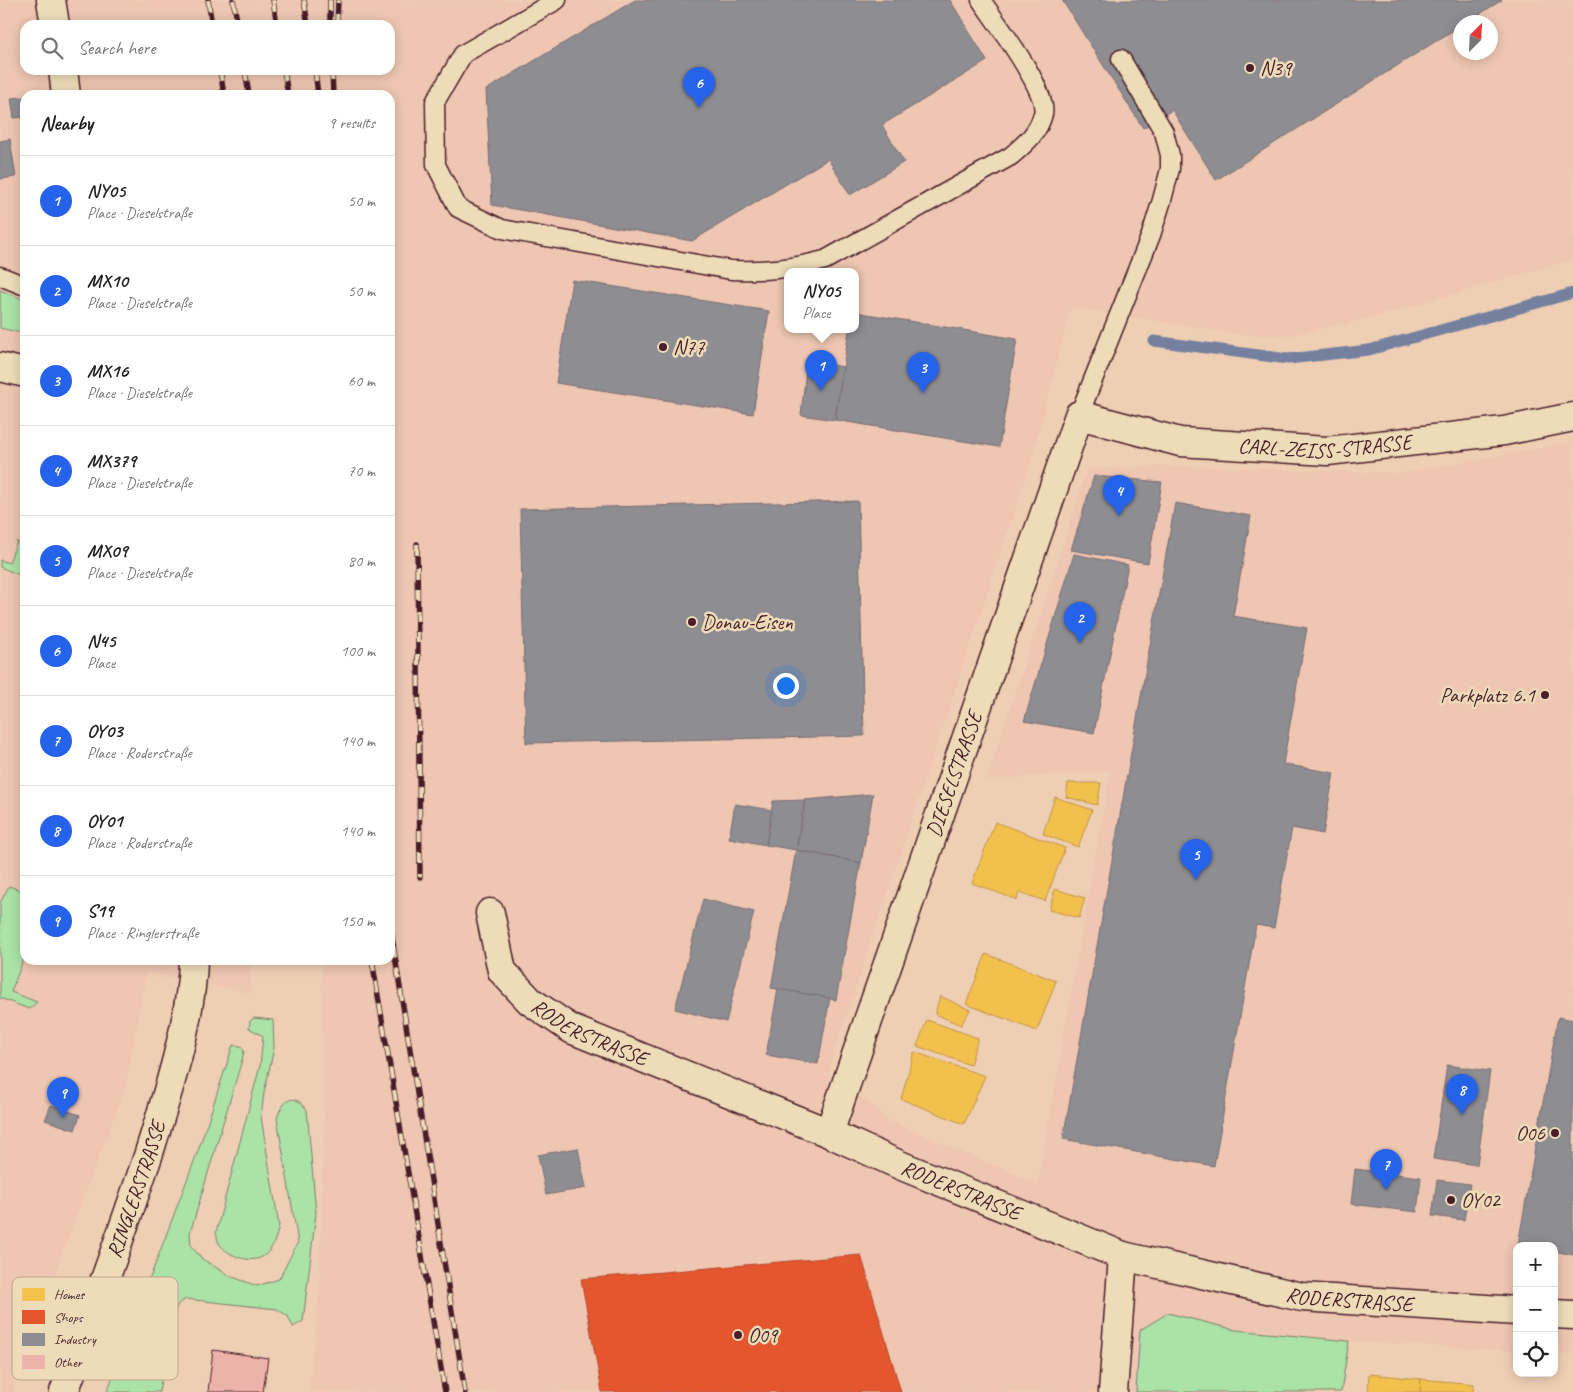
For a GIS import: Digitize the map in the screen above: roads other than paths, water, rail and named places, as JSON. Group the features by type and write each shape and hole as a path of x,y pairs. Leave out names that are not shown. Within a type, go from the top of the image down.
{"street":[{"path":"51,0 54,20"},
{"path":"63,75 65,90"},
{"path":"0,368 20,372"},
{"name":"CARL-ZEISS-STRASSE","path":"1079,415 1180,442 1327,451 1504,431 1573,417"},
{"name":"DIESELSTRASSE","path":"829,1133 1079,415"},
{"name":"RODERSTRASSE","path":"490,913 502,971 530,1002 571,1029 829,1133 902,1166 1123,1256 1302,1296 1513,1311"},
{"name":"RINGLERSTRASSE","path":"107,1277 161,1116 186,1012 192,965"},
{"path":"1113,1392 1123,1256"},
{"path":"1558,1314 1573,1316"},
{"name":"RINGLERSTRASSE","path":"64,1392 69,1380"}],"lane":[{"path":"557,0 462,54 434,102 436,165 458,208 502,229 731,270 784,270"},
{"path":"796,268 825,260 1011,156 1035,134 1044,112 1036,83 981,0"},
{"path":"1079,415 1151,235 1167,182 1170,149 1158,119 1121,60"},
{"path":"0,276 20,284"}],"waterway":[{"path":"1154,341 1288,359 1369,350 1573,293"}],"railway":[{"path":"208,0 211,20"},
{"path":"233,0 237,20"},
{"path":"273,0 276,20"},
{"path":"304,0 307,20"},
{"path":"330,0 330,20"},
{"path":"337,20 338,0"},
{"path":"221,75 223,90"},
{"path":"246,75 248,90"},
{"path":"285,75 287,90"},
{"path":"316,75 317,90"},
{"path":"332,75 333,90"},
{"path":"417,544 420,877"},
{"path":"395,956 465,1392"},
{"path":"373,965 445,1392"}],"place":[{"name":"N39","path":"1250,68"},
{"name":"N45","path":"699,108"},
{"name":"N77","path":"663,347"},
{"name":"NY05","path":"821,391"},
{"name":"MX16","path":"923,393"},
{"name":"MX379","path":"1119,516"},
{"name":"Donau-Eisen","path":"692,622"},
{"name":"MX10","path":"1080,643"},
{"name":"Parkplatz 6.1","path":"1545,695"},
{"name":"MX09","path":"1196,880"},
{"name":"OY01","path":"1462,1115"},
{"name":"S19","path":"63,1118"},
{"name":"O06","path":"1555,1133"},
{"name":"OY03","path":"1386,1190"},
{"name":"OY02","path":"1451,1200"},
{"name":"O09","path":"738,1335"}]}
